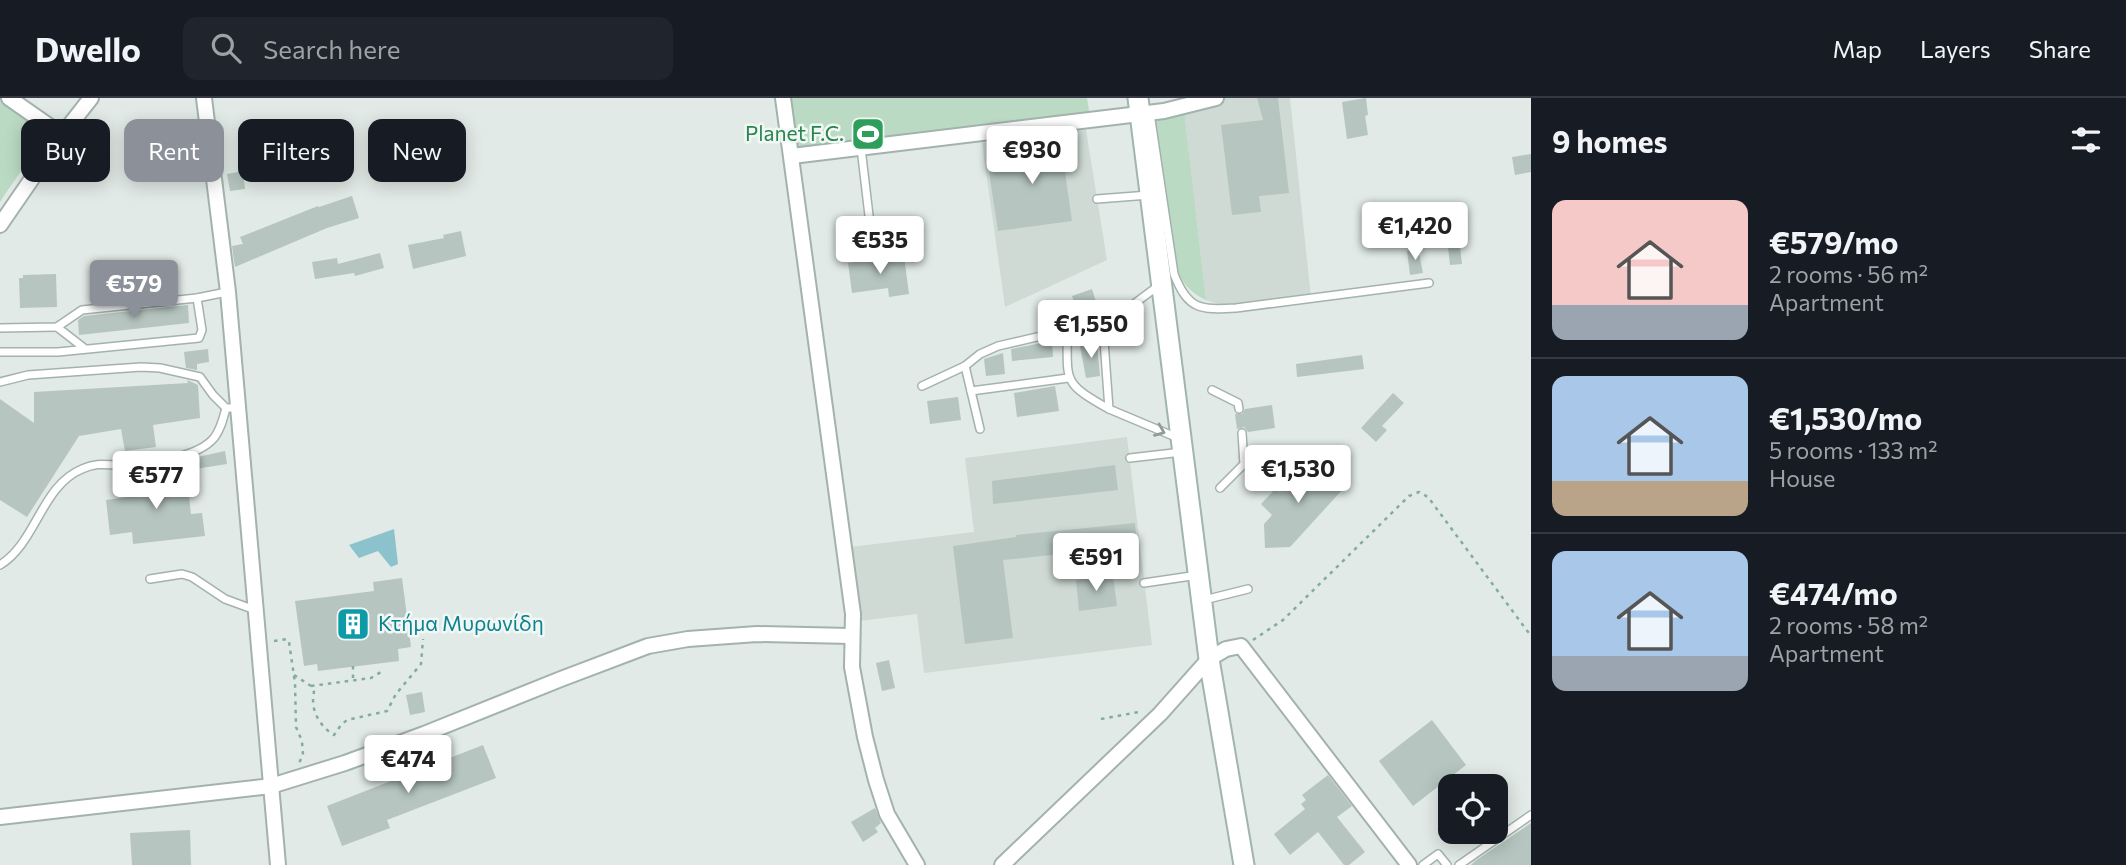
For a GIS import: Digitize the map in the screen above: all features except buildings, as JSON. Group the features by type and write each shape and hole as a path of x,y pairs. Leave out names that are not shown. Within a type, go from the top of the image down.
{"street":[{"path":"9,98 39,119"},
{"path":"75,119 91,98"},
{"path":"204,98 228,292 232,408 255,610 278,865"},
{"path":"783,98 853,614 852,667 865,737 887,814 917,865"},
{"path":"792,156 1142,108 1186,108 1216,98"},
{"path":"1142,108 1150,195 1209,659 1244,865"},
{"path":"0,225 30,182"},
{"path":"0,817 271,786 424,734 648,646 688,639 757,634 852,636"},
{"path":"1002,865 1160,714 1209,659 1226,649 1241,646 1409,865"}],"lane":[{"path":"1142,108 1174,274 1181,294 1197,306 1429,282"},
{"path":"861,148 870,224"},
{"path":"1097,199 1150,195"},
{"path":"922,386 965,366 980,354 998,346 1068,330 1103,327 1161,283"},
{"path":"0,328 58,327 82,310 197,298 228,292"},
{"path":"0,352 58,352 199,338 202,330 197,298"},
{"path":"58,327 84,348"},
{"path":"1103,327 1109,409"},
{"path":"1068,330 1068,378 1080,392 1182,446"},
{"path":"965,366 981,429"},
{"path":"0,382 28,375 160,368 200,377 232,408 214,439 185,456 121,465 104,463 80,469 64,481 51,496 31,532 9,559 0,565"},
{"path":"971,391 1068,378"},
{"path":"1212,390 1238,403 1239,409"},
{"path":"1220,488 1244,464 1242,433"},
{"path":"1130,458 1182,446"},
{"path":"150,579 182,574 198,581 225,600 255,610"},
{"path":"1144,583 1199,575"},
{"path":"1202,600 1248,589"},
{"path":"1459,865 1531,815"},
{"path":"1423,865 1438,854 1447,865"}],"path":[{"path":"1241,646 1283,620 1409,496 1419,492 1428,497 1531,636"},
{"path":"271,641 287,639 289,642 294,675 296,727 302,741 303,755 298,765"},
{"path":"294,675 311,686 315,713 322,725 334,735 347,720 387,711 396,694 421,664 423,639"},
{"path":"353,666 354,681"},
{"path":"311,686 371,678 380,672"},
{"path":"1101,719 1135,712 1160,714"}],"shaded area":[{"path":"1221,98 1290,98 1311,298 1222,305 1206,300 1184,109"},
{"path":"1086,130 1107,260 1005,307 982,143"},
{"path":"1127,437 1152,645 924,673 917,614 859,621 850,547 974,532 965,458"}],"green space":[{"path":"0,98 27,119 21,119 21,170 0,202"},
{"name":"Planet F.C.","path":"789,98 1087,98 1090,117 795,151"},
{"path":"1184,109 1206,300 1186,286 1175,264 1155,120 1161,112"}],"water":[{"path":"394,529 398,564 391,567 378,551 359,558 349,545"}],"place":[{"name":"Planet F.C.","path":"868,134"},
{"name":"Κτήμα Μυρωνίδη","path":"353,624"}]}
